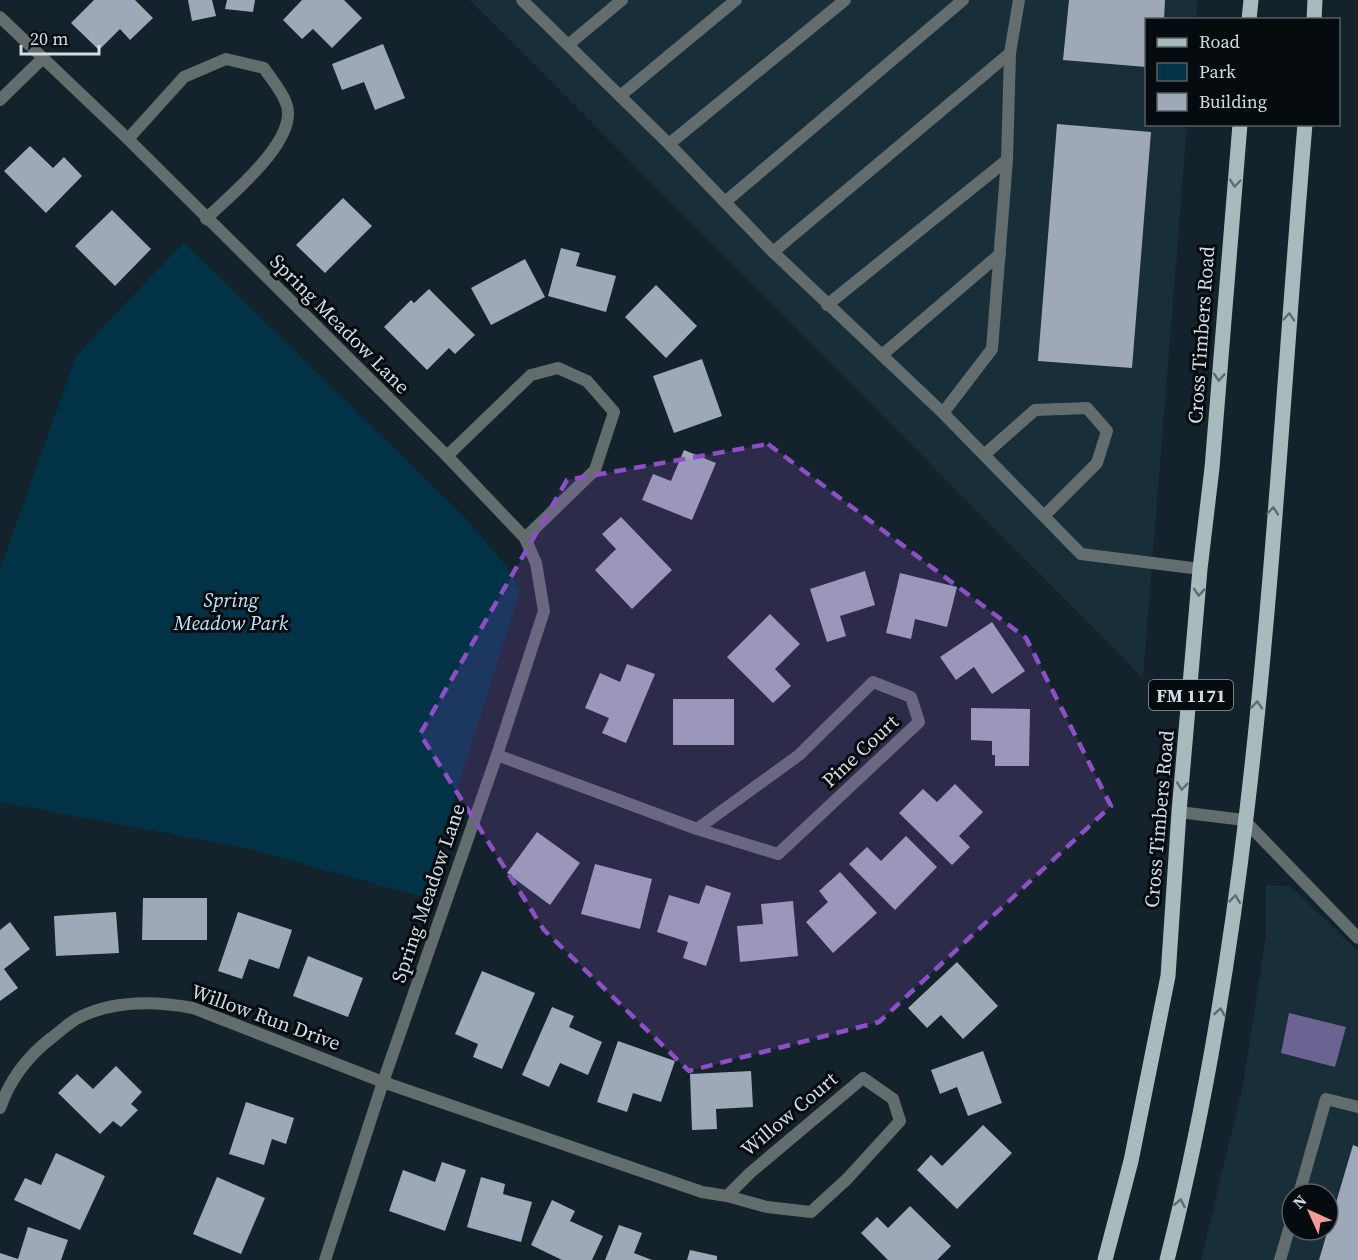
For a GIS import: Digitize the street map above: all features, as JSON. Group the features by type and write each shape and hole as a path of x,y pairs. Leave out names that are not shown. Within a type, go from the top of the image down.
{"main road":[{"path":"1249,18 1251,0"},
{"path":"1314,18 1315,0"},
{"name":"Cross Timbers Road","path":"1105,1260 1131,1161 1168,976 1179,812 1200,569 1212,468 1240,126"},
{"name":"FM 1171","path":"1167,1260 1215,1039 1228,957 1254,737 1305,126"}],"street":[{"path":"522,0 669,144 827,305 943,413 1081,554 1200,569"},
{"path":"568,45 622,0"},
{"path":"620,96 736,0"},
{"path":"669,144 845,0"},
{"path":"725,202 963,0"},
{"path":"943,413 992,349 1007,160 1010,53 1019,0"},
{"name":"Spring Meadow Lane","path":"0,17 128,139 447,456 525,538 536,563 544,611 498,755 383,1082 325,1260"},
{"path":"773,252 1010,53"},
{"path":"0,100 42,59"},
{"path":"128,139 184,77 226,59 264,68 287,105 285,133 265,162 206,219"},
{"path":"827,305 1007,160"},
{"path":"882,355 1000,254"},
{"path":"447,456 531,375 558,368 587,381 614,412 595,470 525,538"},
{"path":"984,455 1035,410 1087,408 1107,431 1097,463 1044,516"},
{"name":"Pine Court","path":"498,755 698,829 777,854 919,722 911,697 873,682 799,755 698,829"},
{"path":"1179,812 1244,820 1358,938"},
{"name":"Willow Run Drive","path":"0,1108 6,1090 29,1055 79,1017 136,1003 161,1002 193,1008 383,1082"},
{"name":"Willow Court","path":"383,1082 702,1192 767,1207 811,1212 847,1179 900,1121 893,1099 862,1078 750,1173 727,1196"},
{"path":"1302,1182 1326,1099 1358,1107"},
{"path":"1280,1260 1285,1242"}],"highlighted area":[{"path":"768,444 1026,638 1111,806 879,1022 689,1071 544,930 420,734 567,480"}],"shaded area":[{"path":"470,0 1197,0 1196,18 1145,18 1145,126 1187,126 1143,678"},
{"path":"1266,885 1290,886 1358,951 1358,1260 1201,1260 1243,1085 1266,936"},
{"path":"1289,1013 1346,1027 1335,1067 1281,1053"}],"green space":[{"name":"Spring Meadow Park","path":"184,242 465,518 506,565 520,591 423,897 245,848 0,802 0,569 76,356"}],"building":[{"path":"94,0 135,0 153,18 130,40 120,29 99,50 71,23"},
{"path":"188,0 212,0 216,16 192,21"},
{"path":"227,0 255,0 253,12 225,9"},
{"path":"302,0 344,0 362,18 332,48 313,29 302,39 283,20"},
{"path":"1069,0 1165,0 1164,18 1145,18 1145,67 1063,60"},
{"path":"383,44 405,98 375,110 364,82 342,90 332,64"},
{"path":"1057,124 1151,132 1132,368 1038,361"},
{"path":"30,146 53,168 64,157 82,176 46,213 4,171"},
{"path":"343,198 372,226 325,273 296,245"},
{"path":"112,210 151,249 115,286 75,246"},
{"path":"561,248 580,253 576,266 616,276 606,312 548,296"},
{"path":"525,259 545,297 491,325 471,288"},
{"path":"656,285 697,326 666,358 625,317"},
{"path":"429,289 475,335 455,354 449,348 427,370 384,327 411,300 414,303"},
{"path":"702,359 722,416 674,433 653,376"},
{"path":"684,450 716,463 692,520 642,500 653,474 671,481"},
{"path":"621,517 672,570 632,609 595,570 616,549 602,534"},
{"path":"865,571 875,605 840,616 846,636 827,642 810,589"},
{"path":"900,573 957,587 947,627 915,619 911,639 886,633"},
{"path":"770,614 800,644 775,669 791,686 773,703 727,657"},
{"path":"992,622 1025,671 992,694 974,667 956,680 940,657"},
{"path":"627,664 655,674 626,743 602,733 609,718 585,708 600,673 620,682"},
{"path":"673,699 734,699 734,745 673,745"},
{"path":"971,708 1030,709 1029,766 995,766 992,741 971,740"},
{"path":"955,784 983,812 959,836 970,847 952,865 899,813 923,789 937,802"},
{"path":"537,832 580,863 550,905 507,873"},
{"path":"906,836 937,867 895,910 849,864 867,847 881,861"},
{"path":"595,864 652,879 640,929 581,914"},
{"path":"840,872 877,913 833,953 806,922 828,902 819,891"},
{"path":"706,885 731,893 706,966 683,958 688,942 657,932 669,895 699,904"},
{"path":"143,898 207,898 207,940 142,940"},
{"path":"793,901 798,956 740,962 737,926 763,924 761,904"},
{"path":"116,912 119,953 56,956 54,916"},
{"path":"238,912 292,930 279,969 249,959 242,979 218,971"},
{"path":"10,922 30,949 4,969 18,988 0,1001 0,930"},
{"path":"308,956 363,978 348,1017 293,996"},
{"path":"957,962 998,1006 963,1039 941,1015 927,1028 908,1008"},
{"path":"482,971 535,993 502,1069 473,1057 478,1044 455,1034"},
{"path":"552,1007 574,1016 569,1027 602,1042 588,1075 560,1063 549,1087 522,1075"},
{"path":"618,1041 675,1061 661,1102 633,1093 627,1112 597,1102"},
{"path":"983,1051 1002,1103 968,1116 957,1087 940,1094 931,1070"},
{"path":"116,1066 142,1092 131,1104 138,1110 121,1127 113,1121 100,1134 58,1093 77,1074 93,1089"},
{"path":"751,1071 753,1107 716,1109 717,1129 692,1130 690,1074"},
{"path":"246,1102 294,1118 286,1144 272,1139 264,1165 229,1154"},
{"path":"983,1125 1012,1153 957,1209 917,1170 931,1155 942,1166"},
{"path":"1353,1145 1358,1147 1358,1260 1319,1260 1324,1242 1340,1242 1340,1189"},
{"path":"56,1153 105,1176 80,1230 14,1200 25,1178 41,1185"},
{"path":"442,1162 466,1170 445,1231 389,1211 403,1170 435,1182"},
{"path":"217,1177 265,1198 241,1254 193,1234"},
{"path":"481,1177 505,1184 503,1194 532,1202 521,1242 467,1227"},
{"path":"552,1200 575,1211 570,1221 603,1236 592,1260 562,1260 531,1245"},
{"path":"910,1206 951,1246 937,1260 888,1260 861,1233 877,1217 888,1228"},
{"path":"619,1225 642,1233 634,1253 652,1260 605,1260"},
{"path":"28,1227 68,1240 61,1260 0,1260 0,1253 18,1259"},
{"path":"690,1250 717,1256 717,1260 687,1260"}]}
